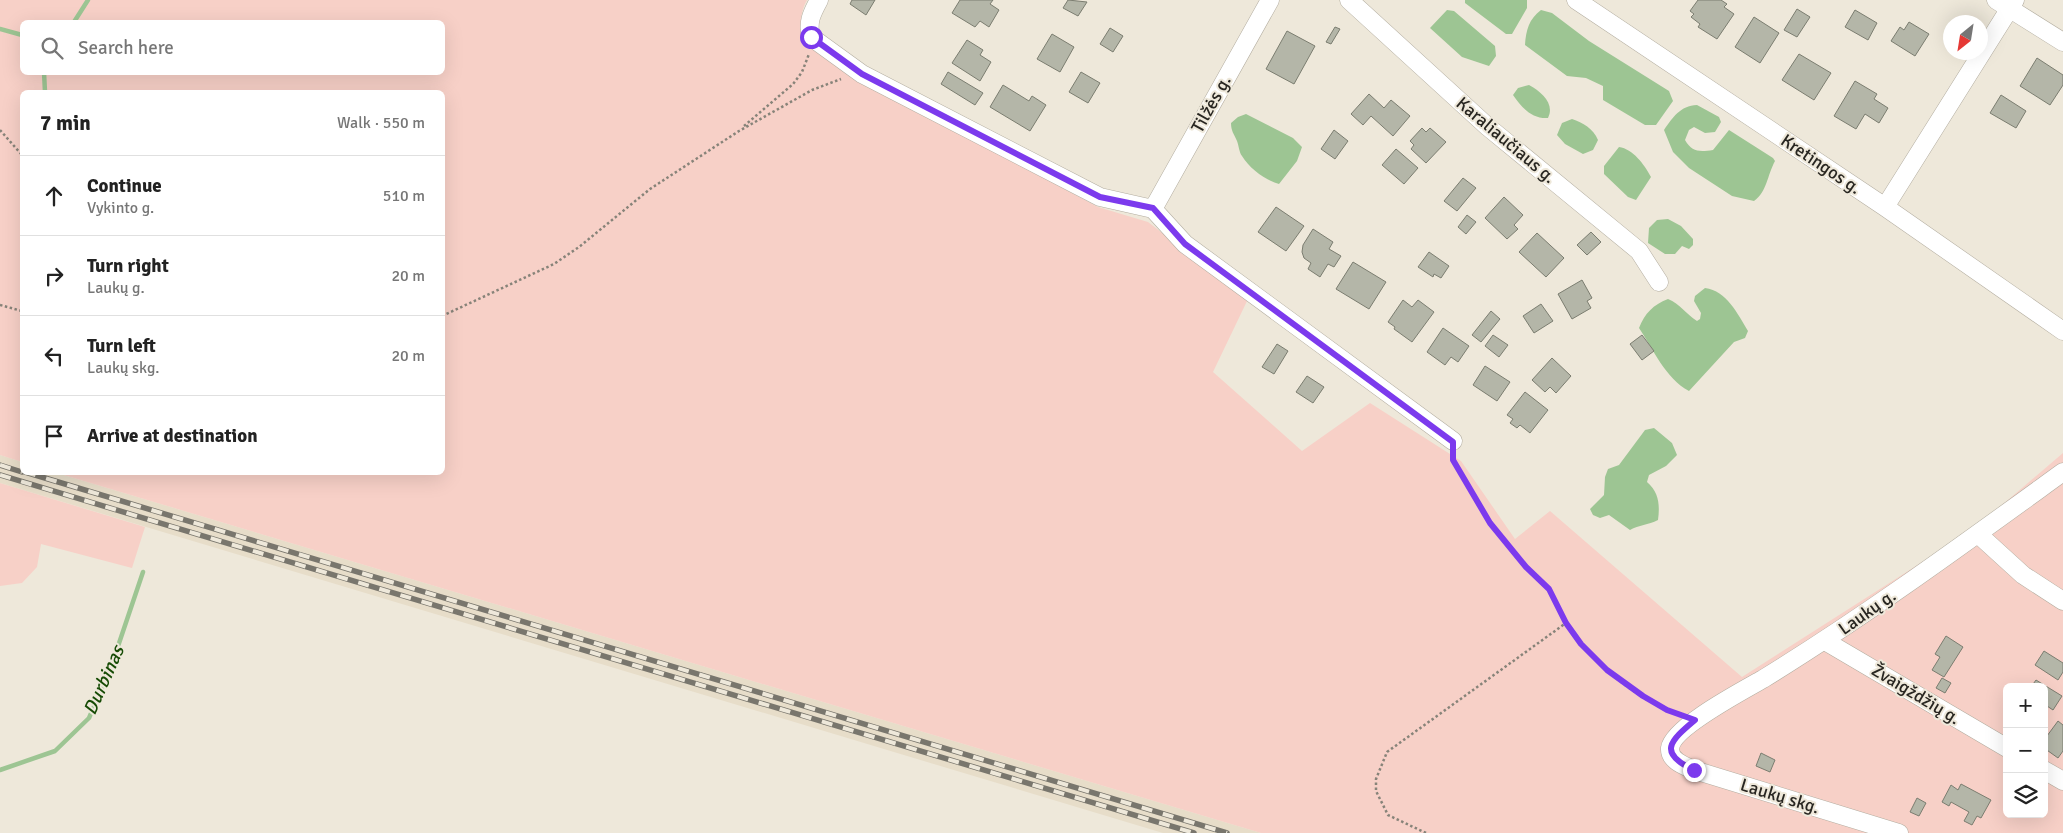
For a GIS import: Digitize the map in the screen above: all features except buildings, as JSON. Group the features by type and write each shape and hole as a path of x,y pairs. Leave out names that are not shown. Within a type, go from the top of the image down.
{"street":[{"path":"819,0 811,14 810,33 862,74 1100,197 1153,208 1185,244 1453,442"},
{"name":"Tilžės g.","path":"1153,208 1270,0"},
{"name":"Karaliaučiaus g.","path":"1349,0 1488,127 1639,251 1659,282"},
{"name":"Kretingos g.","path":"1576,0 1885,207 2063,331"},
{"path":"1885,207 2007,3 2063,42"},
{"name":"Laukų g.","path":"1670,748 1675,738 1695,720 1825,641 2063,472"},
{"path":"1978,534 2023,575 2063,601"},
{"name":"Žvaigždžių g.","path":"1825,641 2003,746"},
{"name":"Laukų skg.","path":"1670,748 1672,756 1677,762 1694,770 1899,833"},
{"path":"2048,772 2063,781"}],"path":[{"path":"739,131 793,84 802,72 809,53 810,33"},
{"path":"445,315 554,264 579,247 650,188 739,131 812,90 837,80 862,74"},
{"path":"0,130 20,153"},
{"path":"0,305 20,310"},
{"path":"1453,442 1453,460 1485,515 1526,567 1549,589 1566,623 1581,644 1607,670 1643,696 1667,710 1695,720"},
{"path":"1426,833 1388,815 1376,791 1376,779 1387,752 1566,623"}],"shaded area":[{"path":"0,0 807,0 801,20 802,40 862,83 925,114 1098,207 1148,222 1248,299 1213,372 1302,451 1370,403 1461,461 1515,539 1550,511 1742,677 1974,529 2063,453 2063,833 1261,833 64,475 445,475 445,90 20,90 20,461 0,455"},
{"path":"1465,0 1527,0 1527,8 1512,34 1506,34 1465,3"},
{"path":"1447,10 1454,11 1495,46 1496,56 1489,66 1462,57 1430,28"},
{"path":"1541,10 1552,13 1589,41 1669,91 1673,101 1656,125 1645,125 1603,100 1603,86 1586,78 1567,76 1525,45 1529,25"},
{"path":"1529,85 1546,99 1550,108 1548,118 1532,115 1513,95 1518,88"},
{"path":"1697,105 1719,117 1721,122 1715,132 1705,133 1694,127 1689,130 1685,140 1690,147 1700,151 1713,150 1729,130 1775,161 1762,193 1754,201 1732,196 1689,168 1673,152 1664,130 1681,110"},
{"path":"1246,114 1293,138 1302,147 1297,161 1279,184 1268,180 1258,173 1245,161 1241,154 1231,123 1238,117"},
{"path":"1572,119 1580,122 1596,136 1598,140 1593,150 1583,154 1565,144 1557,135 1562,123"},
{"path":"1619,147 1633,154 1651,177 1636,200 1628,197 1604,174 1604,166"},
{"path":"1668,219 1681,226 1693,239 1693,245 1689,249 1682,246 1675,254 1665,254 1648,243 1649,228 1657,220"},
{"path":"1705,288 1719,293 1731,304 1748,331 1745,338 1734,342 1689,391 1673,379 1639,328 1650,310 1668,299 1697,321 1700,319 1701,313 1694,301 1695,296"},
{"path":"1654,428 1672,443 1677,455 1666,466 1649,475 1647,482 1654,490 1658,499 1658,520 1630,530 1609,515 1600,518 1593,515 1590,509 1604,495 1605,477 1608,469 1619,465 1645,430"},
{"path":"0,455 20,461 20,475 64,475 1261,833 1163,833 0,483"},
{"path":"0,483 145,527 132,568 41,544 37,567 22,583 0,586"}],"waterway":[{"name":"Durbinas","path":"75,20 88,0"},
{"path":"0,29 20,34"},
{"name":"Durbinas","path":"44,75 45,90"},
{"name":"Durbinas","path":"0,770 55,751 89,718 111,667 143,572"}],"railway":[{"path":"0,465 20,471"},
{"path":"0,475 1194,833"},
{"path":"35,475 1227,833"}],"route":[{"path":"811,37 862,74 1100,197 1153,208 1185,244 1284,315 1453,442 1453,460 1490,523 1526,567 1549,589 1566,623 1581,644 1607,670 1643,696 1667,710 1695,720 1675,738 1670,748 1672,756 1677,762 1694,770"}]}
